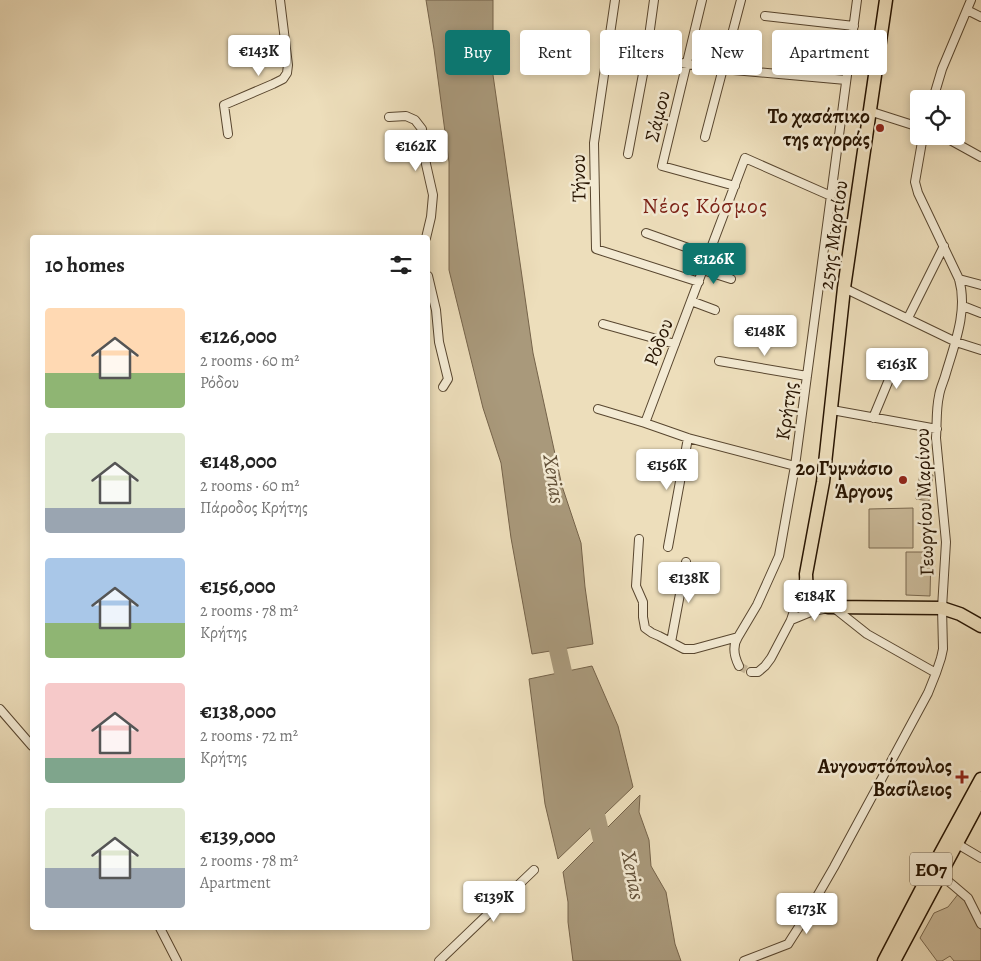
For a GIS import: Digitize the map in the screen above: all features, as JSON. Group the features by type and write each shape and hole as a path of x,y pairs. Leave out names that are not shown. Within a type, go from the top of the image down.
{"main road":[{"name":"25ης Μαρτίου","path":"886,0 844,288 824,482 806,574 806,584 809,593 822,605 833,607 942,608 960,614 981,626"},
{"name":"ΕΟ7","path":"894,961 981,779"},
{"name":"ΕΟ7","path":"952,840 981,798"},
{"name":"ΕΟ7","path":"884,961 936,871"}],"street":[{"path":"228,134 224,105 283,79 287,73 288,65 280,0"},
{"name":"Τήνου","path":"615,0 594,143 596,249 698,282"},
{"path":"650,30 654,0"},
{"name":"Σάμου","path":"702,0 662,166 735,186"},
{"path":"732,30 740,0"},
{"name":"Κρήτης","path":"739,666 735,659 735,642 758,605 779,556 795,466 857,0"},
{"path":"936,90 942,69 971,0"},
{"path":"967,10 981,17"},
{"path":"765,16 854,26"},
{"path":"682,63 692,65"},
{"path":"762,73 846,80"},
{"path":"628,154 643,75"},
{"path":"705,137 720,75"},
{"path":"869,111 910,124"},
{"path":"389,117 406,116 415,120 422,129 426,164 433,195 427,235"},
{"name":"Γεωργίου Μαρίνου","path":"744,961 788,944 804,919 928,692 943,649 942,608 946,542 936,438 939,396 956,342 963,306 963,291 944,246 918,193 915,182 921,145"},
{"path":"959,145 981,157"},
{"name":"Ρόδου","path":"645,423 745,158 831,196"},
{"path":"646,233 708,256"},
{"path":"908,318 944,246"},
{"path":"703,270 731,280"},
{"path":"959,279 981,285"},
{"path":"430,284 448,379 443,387"},
{"path":"844,288 956,342 981,350"},
{"path":"691,301 715,310"},
{"path":"963,306 981,313"},
{"path":"603,324 675,344"},
{"path":"873,418 900,353"},
{"path":"719,361 807,376"},
{"path":"598,409 688,438 795,466"},
{"path":"832,410 937,429"},
{"path":"668,547 688,438"},
{"path":"639,539 636,586 643,602 645,628 684,649 694,649 738,637"},
{"path":"671,642 686,562"},
{"path":"752,672 758,672 771,658 791,620 806,574"},
{"path":"791,620 813,611 833,607 867,634 936,673"},
{"path":"0,709 30,744"},
{"path":"952,840 981,858"},
{"path":"439,961 534,870"},
{"path":"936,871 968,898 981,924"},
{"path":"161,930 176,961"}],"shaded area":[{"path":"920,473 933,475 929,501 916,499"},
{"path":"913,508 913,548 869,548 869,509"},
{"path":"906,552 931,552 930,596 906,595"},
{"path":"959,893 981,930 981,961 954,961 950,956 942,961 937,961 920,938 934,913 948,907"}],"water":[{"path":"426,0 493,0 493,30 445,30 445,75 493,75 533,353 562,486 581,543 593,644 532,654 511,538 501,463 483,408 449,270 449,162"},
{"path":"592,666 618,726 633,787 558,859 545,804 529,679"},
{"path":"640,795 639,812 649,840 651,866 666,892 675,944 681,961 573,961 568,922 568,902 563,872"}],"waterway":[{"name":"Xerias","path":"554,627 568,694"},
{"name":"Xerias","path":"592,798 606,857"}],"tunnel":[{"path":"739,666 751,672"}],"place":[{"name":"Το χασάπικο της αγοράς","path":"880,128"},
{"name":"2ο Γυμνάσιο Άργους","path":"903,480"},
{"name":"Αυγουστόπουλος Βασίλειος","path":"962,777"}],"district":[{"name":"Νέος Κόσμος","path":"705,205"}]}
